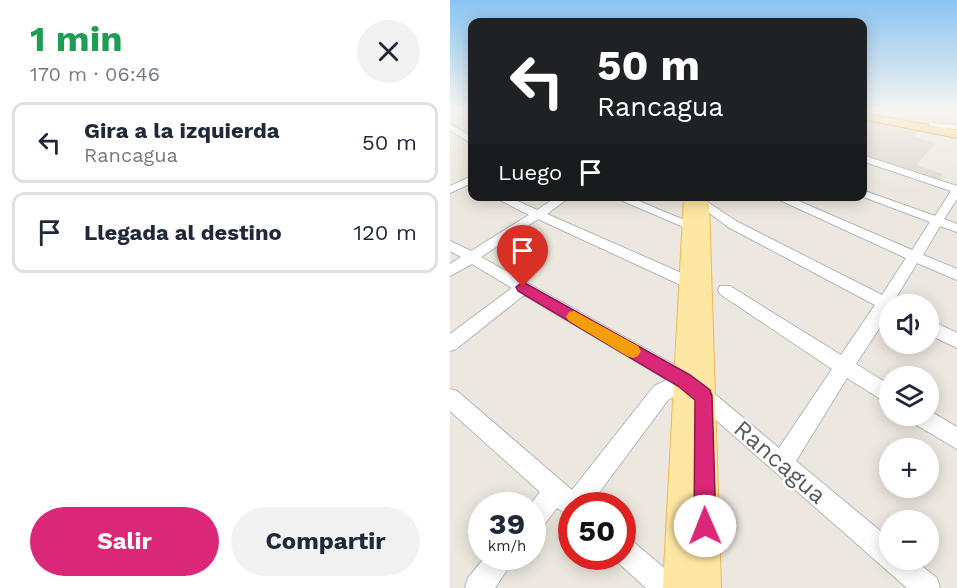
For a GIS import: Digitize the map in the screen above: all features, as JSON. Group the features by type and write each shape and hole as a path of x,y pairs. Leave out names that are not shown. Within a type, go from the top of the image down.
{"main road":[{"path":"698,201 690,225 688,282 705,588"},
{"path":"679,588 694,388 699,201"}],"street":[{"path":"867,160 957,190 914,256 893,294"},
{"path":"450,176 468,181"},
{"path":"450,190 468,183"},
{"path":"867,195 957,228"},
{"path":"508,201 688,282"},
{"path":"450,271 558,201"},
{"path":"629,201 690,225"},
{"path":"702,201 732,224 879,301"},
{"path":"788,201 957,274"},
{"name":"Rancagua","path":"450,245 694,388 879,546"},
{"path":"450,344 523,287"},
{"path":"725,290 879,389"},
{"path":"782,463 844,366 879,316"},
{"path":"939,332 957,341"},
{"path":"576,492 661,393 694,388"},
{"path":"450,398 558,492"},
{"path":"936,426 957,439"},
{"path":"636,561 666,588"},
{"path":"478,588 492,570"},
{"path":"906,570 927,588"}],"shaded area":[{"path":"867,136 914,136 936,143 916,165 943,174 939,179 867,155"}],"slow traffic":[{"path":"574,317 633,351"}],"route":[{"path":"523,287 684,380 704,396 705,526"}]}
